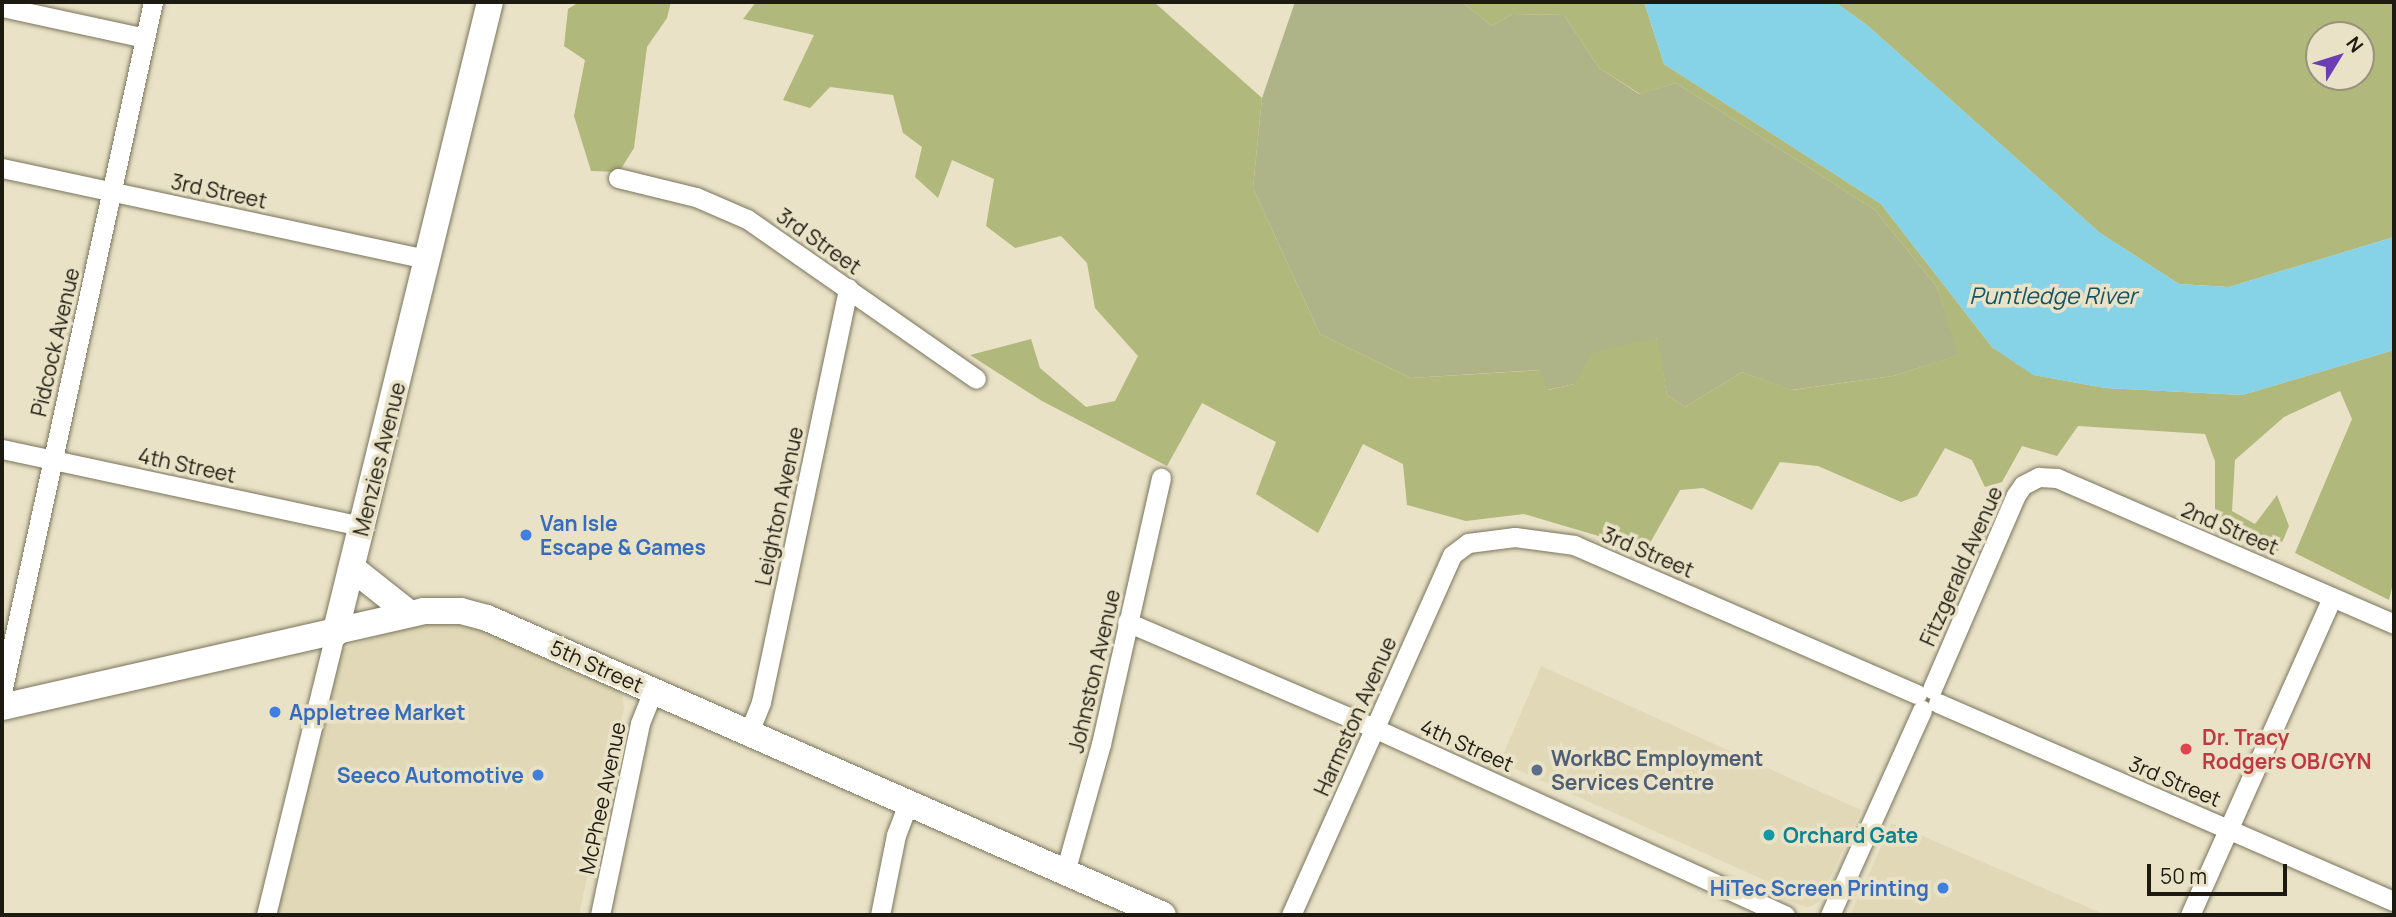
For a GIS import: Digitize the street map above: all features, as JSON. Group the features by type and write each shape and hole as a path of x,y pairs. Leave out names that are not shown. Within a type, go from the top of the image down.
{"street":[{"name":"Pidcock Avenue","path":"2,691 153,2"},
{"name":"Menzies Avenue","path":"266,915 490,2"},
{"path":"2,7 145,38"},
{"name":"3rd Street","path":"2,168 427,259"},
{"name":"3rd Street","path":"618,178 696,197 747,219 976,379"},
{"name":"Leighton Avenue","path":"749,732 761,702 848,288"},
{"name":"4th Street","path":"2,449 362,526"},
{"name":"2nd Street","path":"2046,477 2394,624"},
{"name":"Fitzgerald Avenue","path":"1830,915 2016,495 2031,480 2046,477"},
{"name":"Johnston Avenue","path":"1065,872 1101,744 1161,478"},
{"name":"3rd Street","path":"1468,543 1516,537 1574,545 2394,901"},
{"name":"Harmston Avenue","path":"1291,915 1452,555 1468,543"},
{"path":"352,568 410,614"},
{"path":"2190,915 2332,597"},
{"name":"5th Street","path":"2,707 335,634 410,614 448,610 487,618 1163,915"},
{"name":"4th Street","path":"1127,622 1374,728 1785,915"},
{"name":"McPhee Avenue","path":"600,915 640,723 653,691"},
{"path":"880,915 897,835 908,803"}],"shaded area":[{"path":"434,622 476,626 616,687 622,695 624,708 579,915 272,915 340,650 409,625"},
{"path":"1541,666 1861,810 1819,902 1809,907 1780,897 1771,883 1500,762"},
{"path":"1892,823 2106,915 1850,915"}],"green space":[{"path":"579,2 671,2 667,18 647,47 634,148 619,172 591,171 574,116 585,60 564,46 568,9"},
{"path":"756,2 1154,2 1262,98 1253,188 1320,334 1411,378 1541,370 1548,390 1574,384 1592,352 1658,338 1667,395 1685,407 1742,372 1792,390 1893,376 1958,355 1937,287 1875,210 1676,83 1640,94 1599,68 1564,15 1512,14 1492,26 1462,2 1644,2 1664,64 1881,204 1992,347 2034,375 2105,388 2242,395 2394,350 2394,580 2389,600 2295,553 2352,419 2340,391 2284,417 2235,460 2232,511 2255,524 2277,495 2289,526 2278,552 2215,519 2215,461 2205,434 2078,426 2057,456 2022,446 2002,482 1985,487 1972,460 1945,448 1917,496 1901,502 1818,466 1780,462 1752,510 1703,488 1680,490 1646,550 1524,514 1466,521 1407,505 1403,464 1363,444 1318,533 1256,494 1276,442 1202,403 1167,466 1042,401 970,355 1031,339 1040,368 1086,407 1115,401 1138,356 1095,308 1087,263 1061,236 1015,248 986,226 994,179 952,160 938,198 915,177 922,147 903,133 893,95 830,87 810,108 783,100 814,35 743,19"},
{"path":"1295,2 1462,2 1492,26 1512,14 1564,15 1599,68 1639,94 1676,83 1875,210 1937,287 1959,355 1893,376 1791,390 1742,372 1685,407 1667,395 1657,338 1574,384 1547,390 1540,370 1411,378 1320,334 1253,188 1262,98"},
{"path":"1835,2 2394,2 2394,237 2229,287 2179,284 2100,233 1868,26"}],"water":[{"name":"Puntledge River","path":"1644,2 1835,2 1868,26 2100,233 2179,284 2229,287 2394,237 2394,350 2242,395 2105,388 2033,375 1992,347 1881,204 1664,64"}],"place":[{"name":"Van Isle Escape & Games","path":"526,535"},
{"name":"Appletree Market","path":"275,712"},
{"name":"Dr. Tracy Rodgers OB/GYN","path":"2186,749"},
{"name":"WorkBC Employment Services Centre","path":"1537,770"},
{"name":"Seeco Automotive","path":"538,775"},
{"name":"Orchard Gate","path":"1769,835"},
{"name":"HiTec Screen Printing","path":"1943,888"}]}
